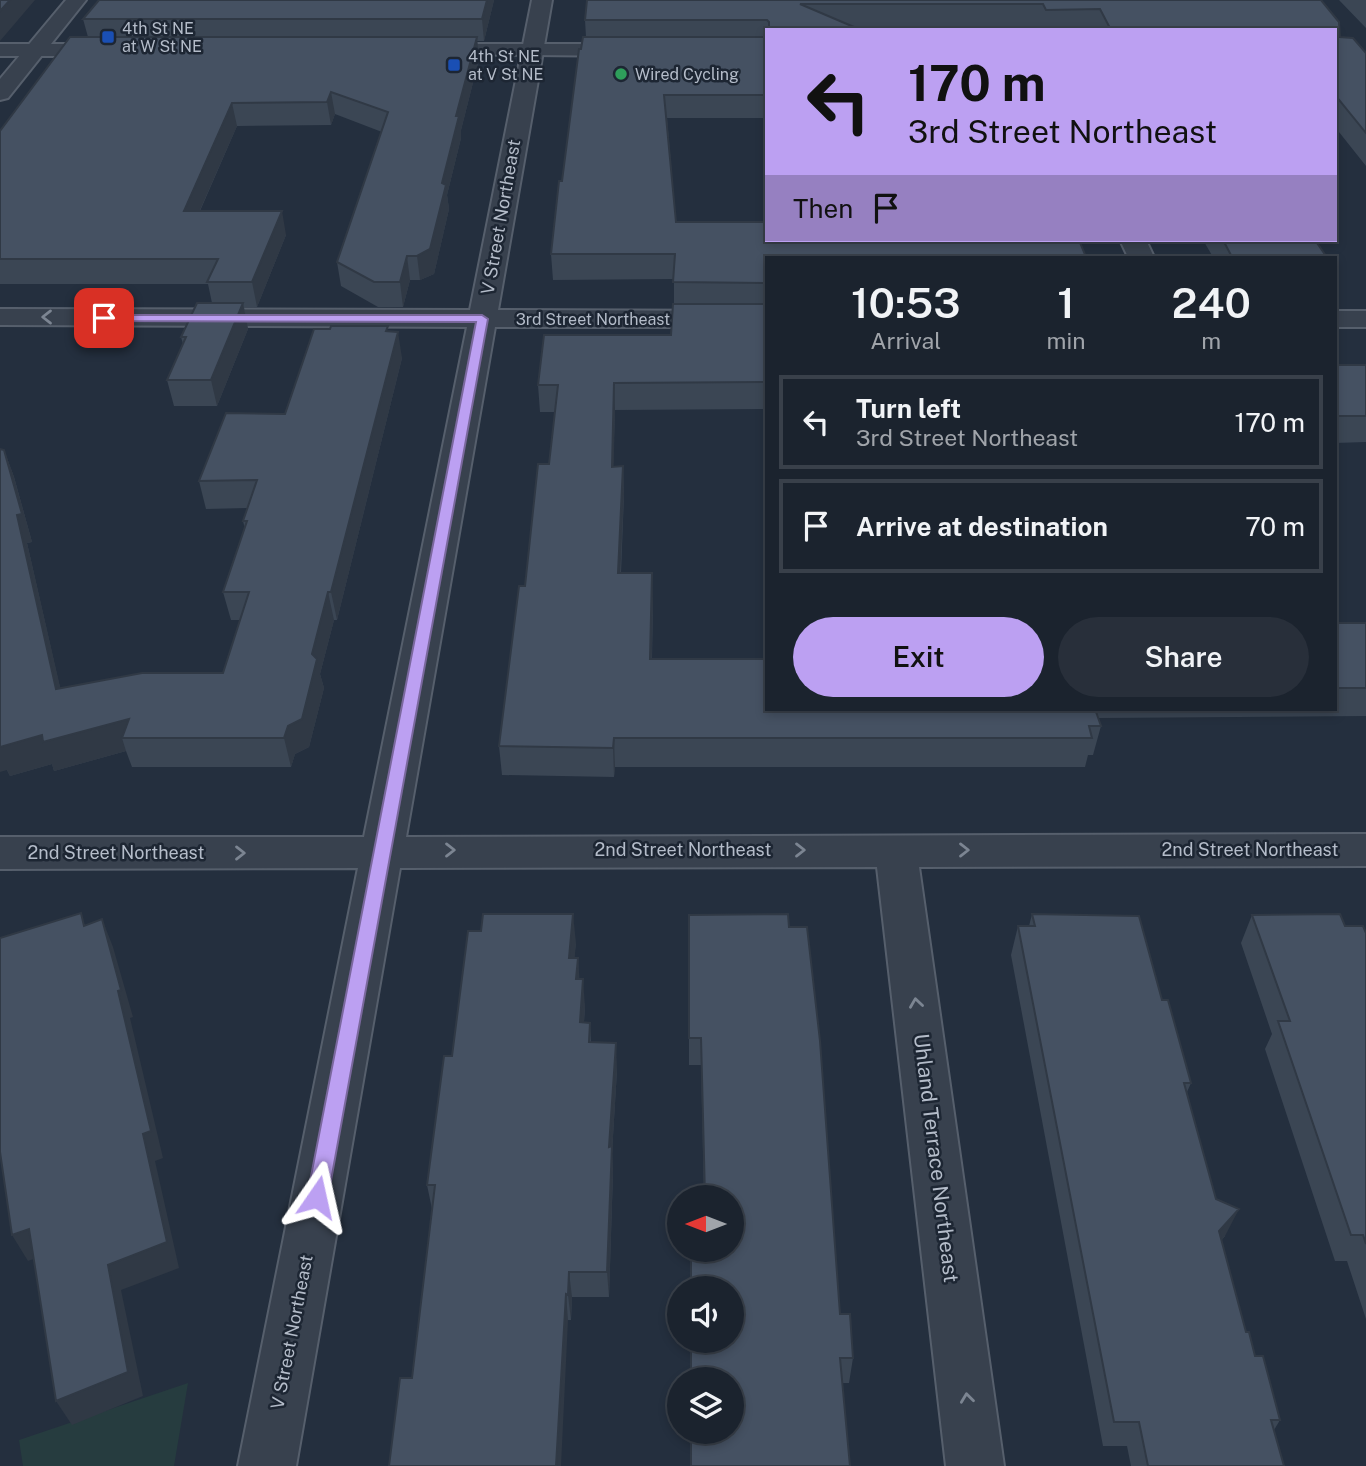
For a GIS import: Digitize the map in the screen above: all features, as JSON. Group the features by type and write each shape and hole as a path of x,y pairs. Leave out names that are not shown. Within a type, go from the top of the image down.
{"street":[{"path":"0,93 76,0"},
{"name":"V Street Northeast","path":"267,1466 542,0"},
{"path":"0,50 137,50"},
{"path":"411,50 648,50"},
{"name":"3rd Street Northeast","path":"0,317 765,319"},
{"path":"1337,319 1366,318"},
{"name":"Uhland Terrace Northeast","path":"896,849 975,1466"},
{"name":"2nd Street Northeast","path":"0,853 1366,850"}],"green space":[{"path":"188,1383 174,1466 23,1466 19,1440"}],"building":[{"path":"0,0 10,0 0,11"},
{"path":"99,0 487,0 482,19 83,19"},
{"path":"587,0 1321,0 1339,22 1340,37 1353,38 1366,53 1366,133 1337,97 1337,28 1110,28 1100,9 1046,10 1043,4 800,4 856,28 769,28 767,20 585,20"},
{"path":"70,37 477,37 456,116 459,116 442,183 446,185 430,249 417,256 407,256 400,282 374,282 337,262 388,112 331,92 327,102 232,103 184,211 282,211 252,282 207,282 218,259 0,259 0,131"},
{"path":"583,37 765,37 765,95 664,95 676,222 765,222 765,242 1080,242 1086,256 765,256 765,283 673,282 675,254 551,254 559,181 562,181"},
{"path":"1224,242 1316,242 1326,256 1231,256"},
{"path":"197,303 243,303 211,380 167,380 186,337 181,337"},
{"path":"673,304 765,304 765,382 614,383 612,467 623,466 618,573 652,573 650,659 765,659 765,711 1096,711 1101,726 1089,726 1092,738 614,738 613,748 499,746 519,586 525,586 538,464 549,464 558,385 538,385 544,335 671,335"},
{"path":"331,326 388,326 386,331 398,332 331,592 328,592 312,654 317,659 302,719 288,726 284,738 122,738 129,719 43,742 42,735 0,747 0,449 4,450 22,514 17,515 56,689 142,673 223,673 249,592 223,592 247,521 243,521 257,480 199,481 226,413 285,414 314,329 330,329"},
{"path":"1337,365 1366,365 1366,416 1337,416"},
{"path":"1337,623 1366,623 1366,688 1337,688"},
{"path":"81,913 84,926 102,919 121,990 118,991 151,1131 143,1134 167,1242 108,1265 128,1372 56,1401 29,1229 12,1235 0,1152 0,938"},
{"path":"483,914 573,914 569,958 578,958 576,979 583,979 580,1022 590,1023 589,1042 616,1043 609,1147 612,1146 607,1272 569,1272 556,1466 389,1466 400,1378 412,1378 435,1185 427,1185 444,1056 452,1056 468,931 481,931"},
{"path":"788,914 789,927 807,927 820,1041 840,1314 850,1314 853,1358 840,1358 850,1466 691,1466 691,1444 744,1444 744,1367 691,1367 691,1353 744,1353 744,1276 691,1276 691,1262 744,1262 744,1185 705,1185 701,1038 689,1038 689,915"},
{"path":"1032,914 1139,916 1162,1000 1168,1000 1191,1083 1184,1083 1216,1199 1239,1209 1219,1231 1246,1332 1249,1332 1255,1356 1263,1356 1280,1420 1271,1420 1284,1466 1148,1466 1139,1422 1114,1422 1018,926 1035,926"},
{"path":"1340,914 1345,926 1363,926 1366,933 1366,1244 1363,1235 1351,1235 1278,1021 1290,1021 1252,915"}],"place":[{"name":"4th St NE at W St NE","path":"108,37"},
{"name":"4th St NE at V St NE","path":"454,65"},
{"name":"Wired Cycling","path":"621,74"}],"route":[{"path":"104,318 482,319 317,1197"}]}
